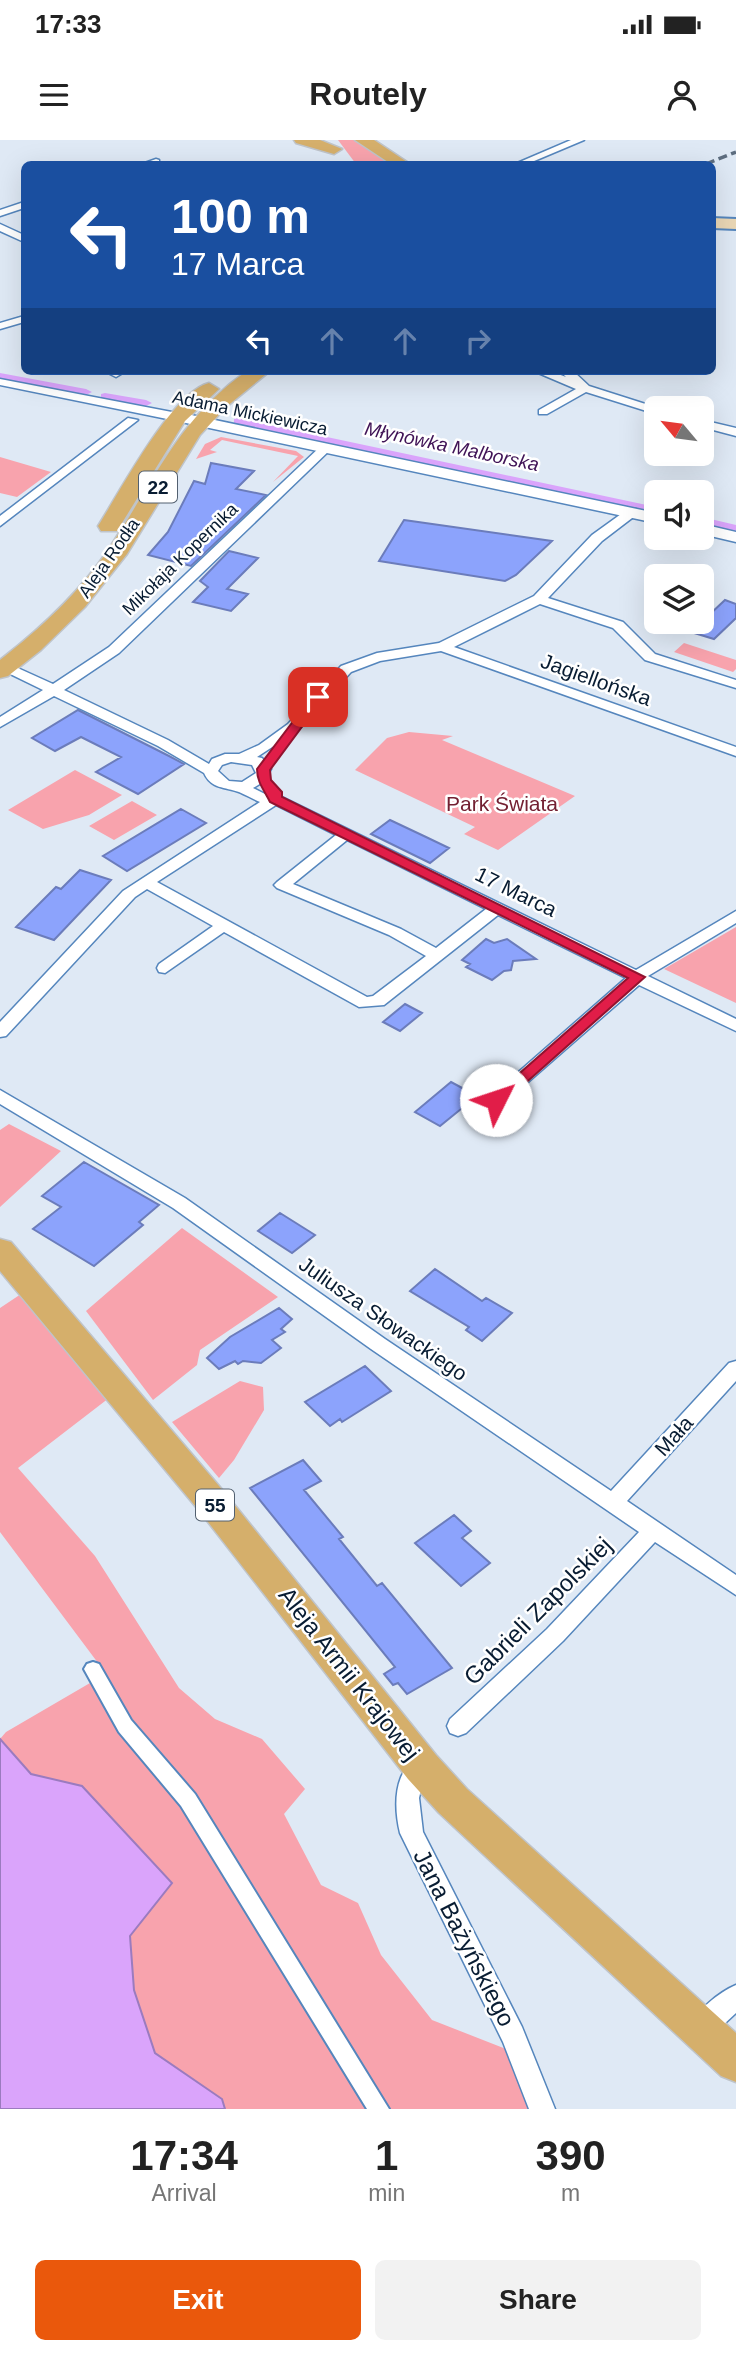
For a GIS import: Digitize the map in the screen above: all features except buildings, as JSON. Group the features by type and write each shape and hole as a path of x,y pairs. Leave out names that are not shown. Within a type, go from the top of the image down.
{"main road":[{"path":"302,140 331,145 344,161"},
{"path":"366,141 397,161"},
{"path":"716,220 736,222"},
{"name":"Aleja Rodła","path":"8,658 39,615 98,546 177,417 199,396 230,375"},
{"name":"Aleja Rodła","path":"8,658 69,612 97,580 200,422 215,405 255,375"},
{"name":"Aleja Armii Krajowej","path":"0,1250 213,1503 422,1767 453,1801 736,2061"}],"street":[{"path":"528,161 579,140"},
{"path":"0,214 21,206"},
{"path":"0,227 21,238"},
{"path":"0,326 21,320"},
{"path":"551,375 644,407"},
{"path":"570,375 585,388"},
{"name":"Adama Mickiewicza","path":"0,382 644,515"},
{"path":"543,412 585,388"},
{"path":"0,522 132,420"},
{"path":"714,426 736,432"},
{"name":"Mikołaja Kopernika","path":"0,723 56,690 114,649 325,449"},
{"path":"163,743 224,759 244,757 264,748 293,727 346,669 377,657 442,648 539,599 597,538 632,512"},
{"path":"714,532 736,537"},
{"name":"Jagiellońska","path":"539,599 618,625 650,657 736,684"},
{"name":"Jagiellońska","path":"442,648 736,752"},
{"path":"8,658 56,690 163,743 211,771 224,759"},
{"path":"238,786 254,783 290,737 293,727"},
{"path":"0,1032 122,901 145,882 275,799 275,792 264,781 257,761 244,757"},
{"name":"17 Marca","path":"211,771 212,776 221,784 238,786 262,798 275,799 736,1026"},
{"path":"346,835 282,885 395,932 438,955"},
{"path":"145,882 365,1003 378,1001 496,909"},
{"path":"496,1100 638,977 736,916"},
{"path":"165,968 224,925"},
{"name":"Juliusza Słowackiego","path":"0,1096 179,1203 378,1345 736,1586"},
{"name":"Mała","path":"612,1504 736,1368"},
{"name":"Gabrieli Zapolskiej","path":"458,1726 555,1635 653,1531"},
{"path":"93,1669 125,1726 188,1800 379,2109"},
{"name":"Jana Bażyńskiego","path":"422,1767 411,1778 408,1787 407,1811 412,1833 513,2036 541,2109"},
{"path":"700,2029 736,1997"}],"green space":[{"path":"338,140 356,140 390,161 354,161"},
{"path":"221,437 296,451 304,457 273,482 298,456 222,440 210,450 217,452 196,459 205,444"},
{"path":"0,457 51,472 17,497 0,493"},
{"path":"684,643 736,660 736,669 733,672 674,652"},
{"name":"Park Świata","path":"409,732 453,736 442,740 575,796 498,850 464,834 475,827 355,770 387,738"},
{"path":"75,770 122,795 89,815 43,829 8,810"},
{"path":"132,801 157,815 114,840 89,826"},
{"path":"736,927 736,1003 664,969"},
{"path":"9,1124 61,1151 0,1207 0,1130"},
{"path":"182,1228 278,1297 200,1350 197,1365 153,1400 86,1311"},
{"path":"21,1294 109,1398 18,1468 95,1556 179,1688 215,1719 262,1739 305,1789 284,1814 321,1885 358,1903 381,1955 432,2020 506,2049 529,2109 386,2109 131,1721 101,1667 0,1532 0,1308"},
{"path":"240,1381 263,1387 264,1410 234,1460 219,1478 172,1422"},
{"path":"90,1683 120,1729 182,1802 371,2109 225,2109 222,2099 155,2053 134,1990 130,1936 82,1786 31,1774 0,1739 6,1732"}],"shaded area":[{"path":"0,1739 31,1774 82,1786 172,1883 130,1936 134,1990 155,2053 222,2099 225,2109 0,2109"}],"waterway":[{"name":"Młynówka Malborska","path":"0,376 86,392"},
{"name":"Młynówka Malborska","path":"105,396 146,403"},
{"name":"Młynówka Malborska","path":"238,422 644,508"},
{"name":"Młynówka Malborska","path":"714,524 736,529"}],"railway":[{"path":"714,161 736,152"}],"route":[{"path":"318,697 293,727 284,745 267,761 264,781 275,792 275,799 638,977 496,1100"}]}
